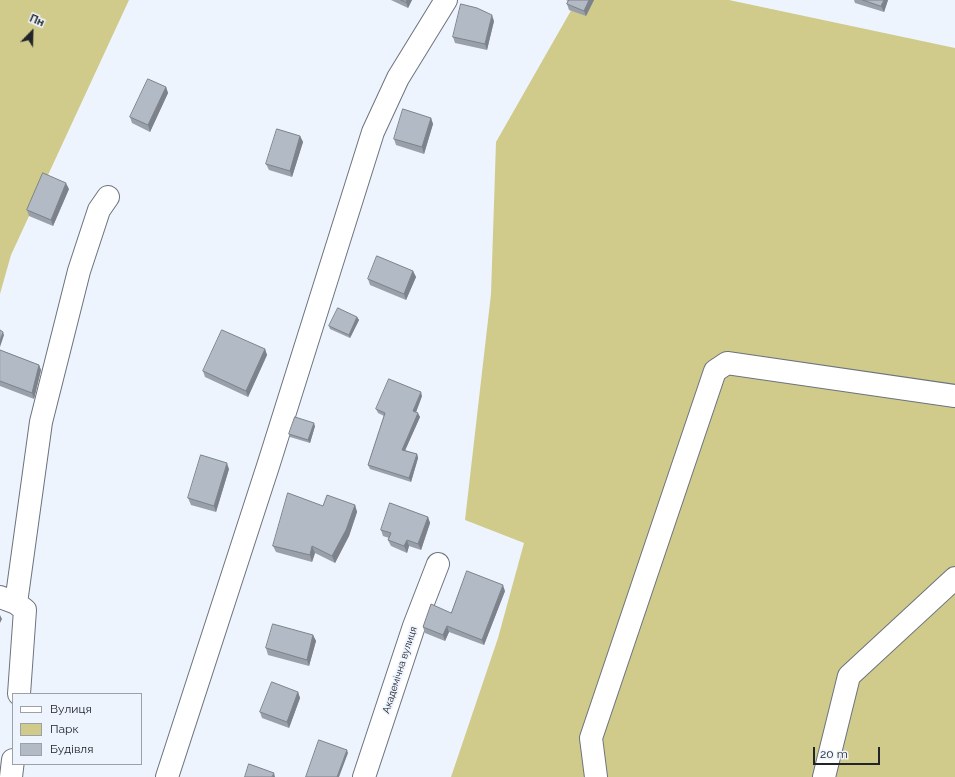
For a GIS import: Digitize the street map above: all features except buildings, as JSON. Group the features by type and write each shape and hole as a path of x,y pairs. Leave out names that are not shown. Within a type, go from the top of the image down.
{"street":[{"path":"167,777 269,463 373,132 398,78 446,0"},
{"path":"19,693 25,610 8,600 41,422 79,271 99,210 108,197"},
{"path":"596,777 591,738 715,371 727,363 955,396"},
{"name":"Академічна вулиця","path":"364,777 414,626 438,564"},
{"path":"824,777 849,676 955,578"},
{"path":"12,777 13,765"}],"green space":[{"path":"0,0 129,0 11,255 0,294"},
{"path":"577,0 729,0 955,48 955,777 451,777 498,638 524,543 465,520 491,294 496,142"}]}
